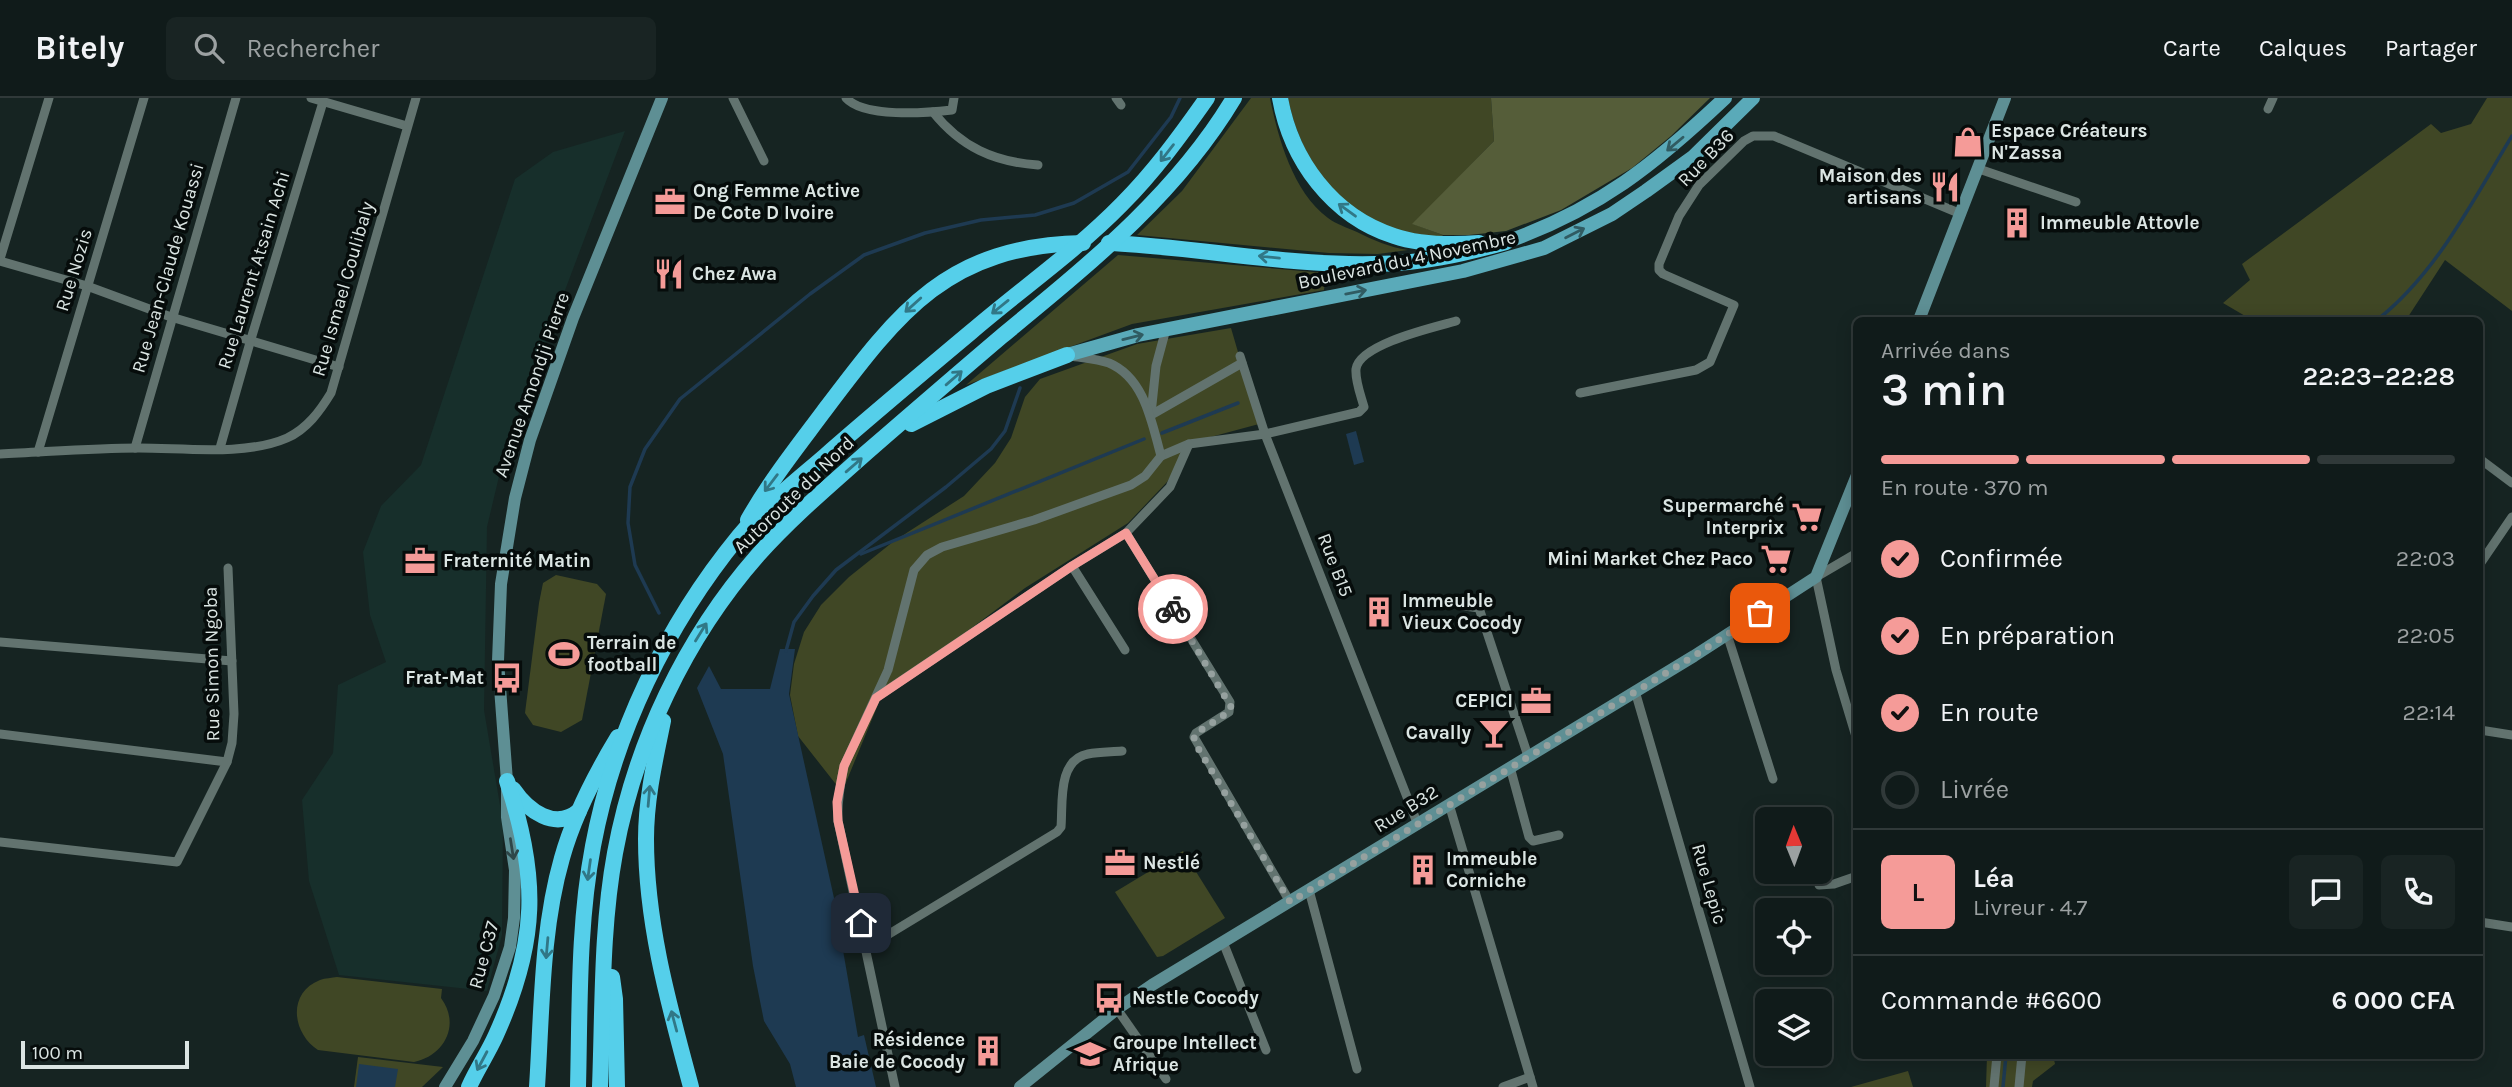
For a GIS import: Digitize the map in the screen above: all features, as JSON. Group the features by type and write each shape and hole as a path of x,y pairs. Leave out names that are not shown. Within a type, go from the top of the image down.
{"highway":[{"name":"Autoroute du Nord","path":"578,1087 583,931 593,845 634,710 667,641 740,534 882,406 1078,244 1121,205 1155,169 1207,98"},
{"name":"Autoroute du Nord","path":"600,1087 606,929 613,864 624,811 643,751 668,692 685,657 712,614 759,553 812,501 1131,226 1200,148 1234,98"},
{"path":"1280,98 1290,135 1315,180 1333,200 1355,216 1393,236 1413,240 1454,244 1506,242"},
{"path":"740,534 771,483 856,369 910,307 953,275 974,264 1015,250 1066,243 1154,245 1329,264 1377,265 1460,255 1506,242"},
{"path":"884,438 986,386 1067,355"},
{"path":"668,692 650,786 646,836 647,880 658,960 691,1087"},
{"path":"537,1087 554,888 566,843 579,811 603,762 634,710"},
{"path":"507,781 527,805 548,819 571,818 579,811"},
{"path":"469,1087 496,1035 517,980 530,912 526,844 507,781"},
{"path":"606,929 615,999 617,1087"}],"main road":[{"name":"Boulevard du 4 Novembre","path":"1506,242 1564,219 1602,198 1677,144 1725,98"},
{"name":"Boulevard du 4 Novembre","path":"1067,355 1138,335 1463,271 1544,248 1612,214 1646,191 1693,157 1752,98"}],"street":[{"path":"49,98 0,260 87,286 171,317 339,367"},
{"name":"Rue Nozis","path":"38,452 144,98"},
{"name":"Rue Jean-Claude Kouassi","path":"135,448 236,98"},
{"path":"311,98 408,126"},
{"name":"Rue Ismael Coulibaly","path":"0,454 135,448 220,448 268,444 289,437 305,426 319,412 331,393 416,98"},
{"path":"733,98 764,162"},
{"path":"846,98 852,105 866,110 933,112 952,110 954,98"},
{"path":"1920,317 2006,98"},
{"path":"2269,109 2273,98"},
{"name":"Avenue Amondji Pierre","path":"507,781 498,661 499,623 506,545 523,463 573,318 662,99"},
{"name":"Rue Laurent Atsain Achi","path":"220,448 323,102"},
{"path":"933,112 946,129 990,157 1012,163 1038,165"},
{"name":"Rue B36","path":"1580,393 1696,370 1710,362 1734,305 1663,274 1659,270 1659,264 1679,216 1699,186 1744,141 1754,136 1774,136 1961,214"},
{"path":"1979,169 2076,202"},
{"path":"895,1087 838,821 837,802 844,766 876,698 895,645 914,570 927,555 942,547 1034,520 1131,485 1145,476 1161,456 1189,444 1265,434 1360,412 1363,407 1356,369 1365,357 1395,339 1456,321"},
{"path":"1151,415 1156,366 1166,330"},
{"path":"1067,355 1110,364 1125,374 1151,415 1161,456"},
{"name":"Rue B15","path":"1151,415 1241,360 1265,434 1418,825"},
{"path":"876,698 1072,566 1126,533 1170,487 1189,444"},
{"path":"2483,461 2512,483"},
{"path":"1853,485 1816,577 1839,680 1853,727"},
{"path":"2483,561 2512,517"},
{"path":"1126,533 1230,702 1229,712 1194,737 1290,902"},
{"name":"Rue B32","path":"1020,1087 1117,1009 1853,555"},
{"path":"1072,566 1125,650"},
{"name":"Rue Simon Ngoba","path":"0,842 177,862 227,762 232,743 234,714 229,568"},
{"path":"1457,605 1479,608 1528,756"},
{"path":"1727,634 1773,779"},
{"path":"0,642 232,661"},
{"name":"Rue Lepic","path":"1635,691 1750,1087"},
{"path":"2483,730 2512,735"},
{"path":"0,734 227,762"},
{"path":"866,948 1057,832 1061,827 1065,782 1069,768 1076,759 1087,754 1122,751"},
{"path":"1510,767 1529,837 1533,841 1559,835"},
{"name":"Rue C37","path":"445,1087 484,1018 510,947 514,918 515,870 507,817 507,781"},
{"path":"1449,804 1533,1087"},
{"path":"1819,885 1834,884 1853,877"},
{"path":"1308,890 1357,1069"},
{"path":"2483,923 2512,928"},
{"path":"1223,942 1266,1050"},
{"path":"1117,1009 1166,1079"},
{"path":"1994,1087 1997,1059"},
{"path":"2019,1087 2022,1059"},
{"path":"1503,1087 1531,1077"}],"shaded area":[{"path":"625,131 506,447 487,527 484,710 503,823 502,935 487,991 339,975 309,881 302,800 333,753 338,685 386,662 370,615 363,552 381,506 421,465 515,179 553,152"}],"green space":[{"path":"1251,98 1270,98 1289,163 1305,194 1316,207 1338,224 1382,243 1408,250 1378,254 1329,253 1137,235 1182,191"},
{"path":"1288,98 1491,98 1494,141 1413,224 1443,235 1440,238 1410,233 1372,219 1337,193 1323,177 1301,140"},
{"path":"1491,98 1710,98 1671,136 1632,168 1561,210 1506,231 1469,235 1443,235 1412,224 1494,141"},
{"path":"2487,98 2512,98 2512,311 2445,260 2408,317 2247,317 2223,303 2250,280 2242,264 2431,124 2441,133 2471,124"},
{"path":"1118,255 1326,273 1324,290 1132,324 966,385"},
{"path":"1231,328 1259,424 1192,442 1167,482 1128,523 1025,588 882,695 842,792 798,736 790,695 794,664 804,632 821,605 849,577 894,541 964,496 995,463 1011,438 1025,397 1040,379 1137,344"},
{"name":"Terrain de football","path":"556,575 597,584 606,594 582,720 561,732 533,725 525,713 543,583"},
{"path":"1183,851 1225,918 1163,956 1157,957 1115,892"},
{"path":"337,977 442,989 441,998 449,1019 446,1038 434,1053 414,1062 318,1050 303,1034 297,1014 298,1003 309,986 322,979"},
{"path":"358,1057 443,1067 422,1087 354,1087"},
{"path":"1987,1059 2054,1059 2055,1064 2033,1081 2032,1087 1986,1087"},
{"path":"1908,1071 1913,1087 1851,1087"}],"water":[{"path":"1356,431 1364,462 1354,465 1346,434"},
{"path":"780,649 795,649 789,694 834,898 858,1037 864,1035 876,1087 796,1087 790,1064 764,1021 753,966 723,754 697,688 709,666 721,689 770,689"},
{"path":"359,1064 398,1069 395,1087 356,1087"}],"waterway":[{"path":"659,613 635,565 628,523 630,487 645,449 680,399 810,294 864,255 925,233 981,220 1035,215 1074,203 1128,172 1171,117 1180,98"},
{"path":"2380,317 2436,258 2512,136"},
{"path":"786,651 794,622 836,570 946,487 991,449 1005,431 1020,388"},
{"path":"1162,433 1238,403"},
{"path":"861,554 1144,439"},
{"path":"2003,1087 2006,1059"}],"way so far":[{"path":"1173,609 1231,707 1229,712 1196,733 1195,743 1290,902 1760,613"}],"place":[{"name":"Espace Créateurs N'Zassa","path":"1968,142"},
{"name":"Maison des artisans","path":"1945,187"},
{"name":"Ong Femme Active De Cote D Ivoire","path":"670,202"},
{"name":"Immeuble Attovle","path":"2017,223"},
{"name":"Chez Awa","path":"669,274"},
{"name":"Supermarché Interprix","path":"1807,517"},
{"name":"Mini Market Chez Paco","path":"1776,559"},
{"name":"Fraternité Matin","path":"420,561"},
{"name":"Immeuble Vieux Cocody","path":"1379,612"},
{"name":"Terrain de football","path":"564,654"},
{"name":"Frat-Mat","path":"507,678"},
{"name":"CEPICI","path":"1536,701"},
{"name":"Cavally","path":"1494,733"},
{"name":"Nestlé","path":"1120,863"},
{"name":"Immeuble Corniche","path":"1423,870"},
{"name":"Nestle Cocody","path":"1109,998"},
{"name":"Résidence Baie de Cocody","path":"988,1051"},
{"name":"Groupe Intellect Afrique","path":"1090,1054"}],"route":[{"path":"861,923 838,821 837,802 844,766 876,698 1072,566 1126,533 1173,609"}]}
